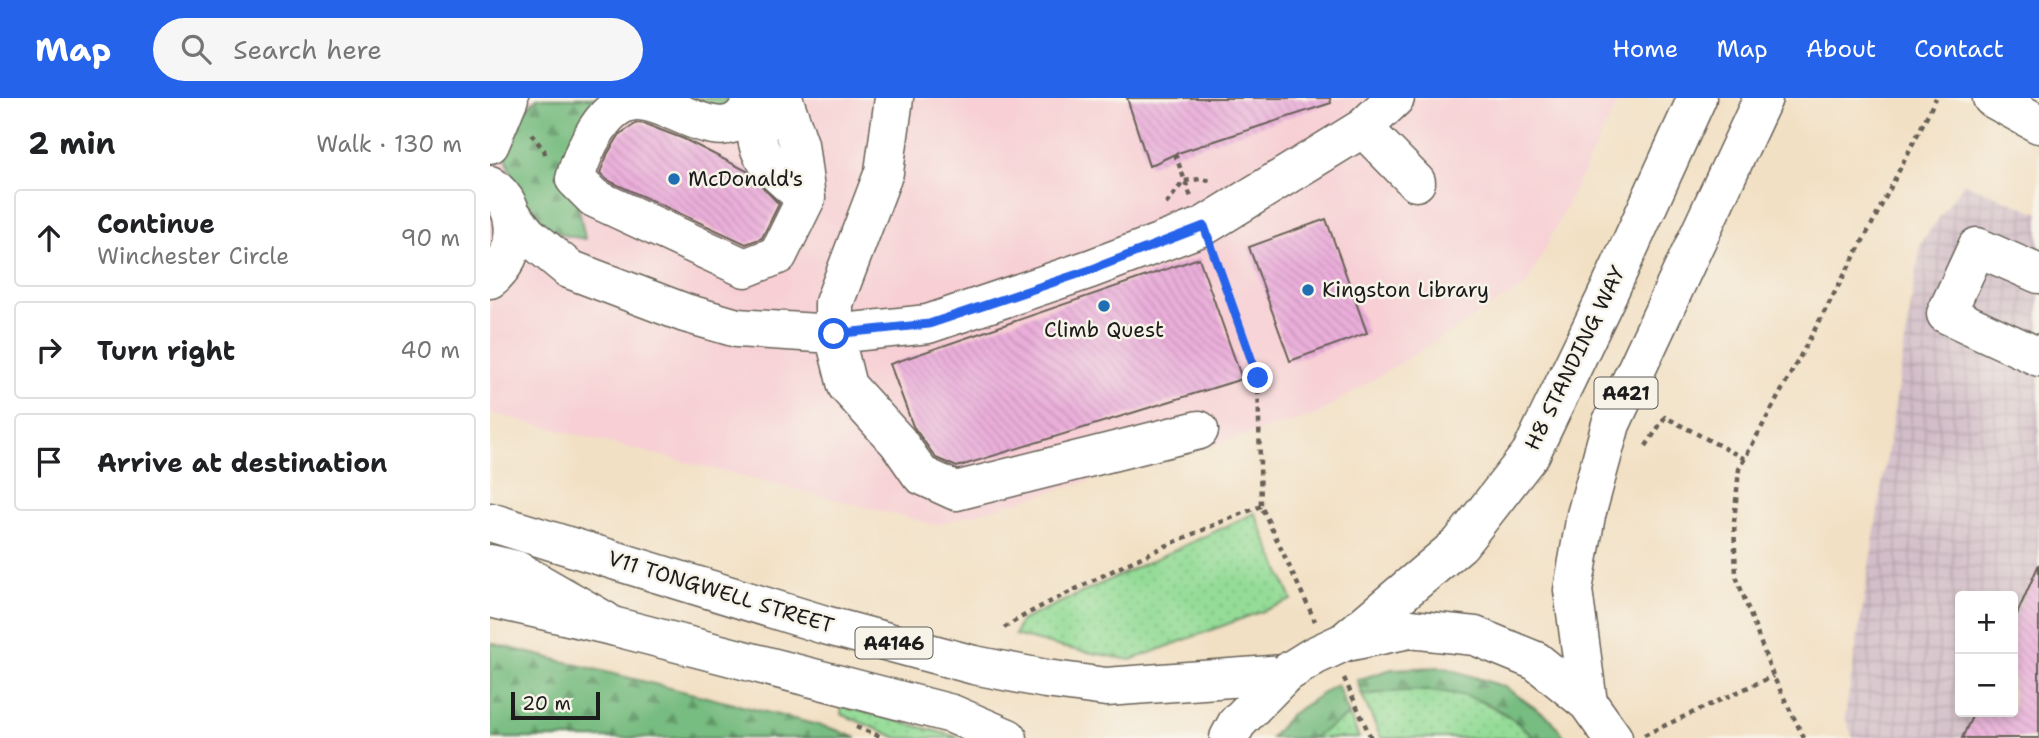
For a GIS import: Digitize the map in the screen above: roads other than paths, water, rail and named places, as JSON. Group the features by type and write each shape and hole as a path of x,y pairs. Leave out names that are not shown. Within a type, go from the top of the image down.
{"main road":[{"path":"490,144 509,98"},
{"path":"753,98 750,107 735,122 713,126 695,122 656,104 634,101 617,109 601,122 579,163 575,179 594,198 745,268 778,255 806,198 799,144 783,98"},
{"path":"774,98 759,123 759,146 769,167 806,198"},
{"path":"894,98 884,172 834,303 834,334 847,386 898,442 921,475 956,491 1199,430"},
{"path":"497,188 528,235 569,269 685,313 737,328 834,334 929,324 1090,270 1204,226 1363,128 1395,98"},
{"name":"H8 STANDING WAY","path":"1334,646 1460,544 1531,453 1611,287 1697,98"},
{"path":"1992,98 2039,124"},
{"name":"A421","path":"1612,727 1573,590 1586,515 1611,424 1764,100"},
{"path":"1363,128 1416,182"},
{"path":"494,276 507,260 513,246 497,188"},
{"path":"2039,274 1977,247 1946,314 2039,357"},
{"path":"494,276 569,269"},
{"name":"V11 TONGWELL STREET","path":"498,521 825,625 974,665 1046,680 1106,687 1285,674"},
{"path":"490,564 516,570 616,627"},
{"name":"A4146","path":"490,598 616,627 952,714 1008,738"},
{"path":"1229,738 1237,723 1285,674 1314,656 1334,646 1409,629 1475,636 1536,661 1612,727"}],"place":[{"name":"McDonald's","path":"674,179"},
{"name":"Kingston Library","path":"1308,290"},
{"name":"Climb Quest","path":"1104,306"}]}
